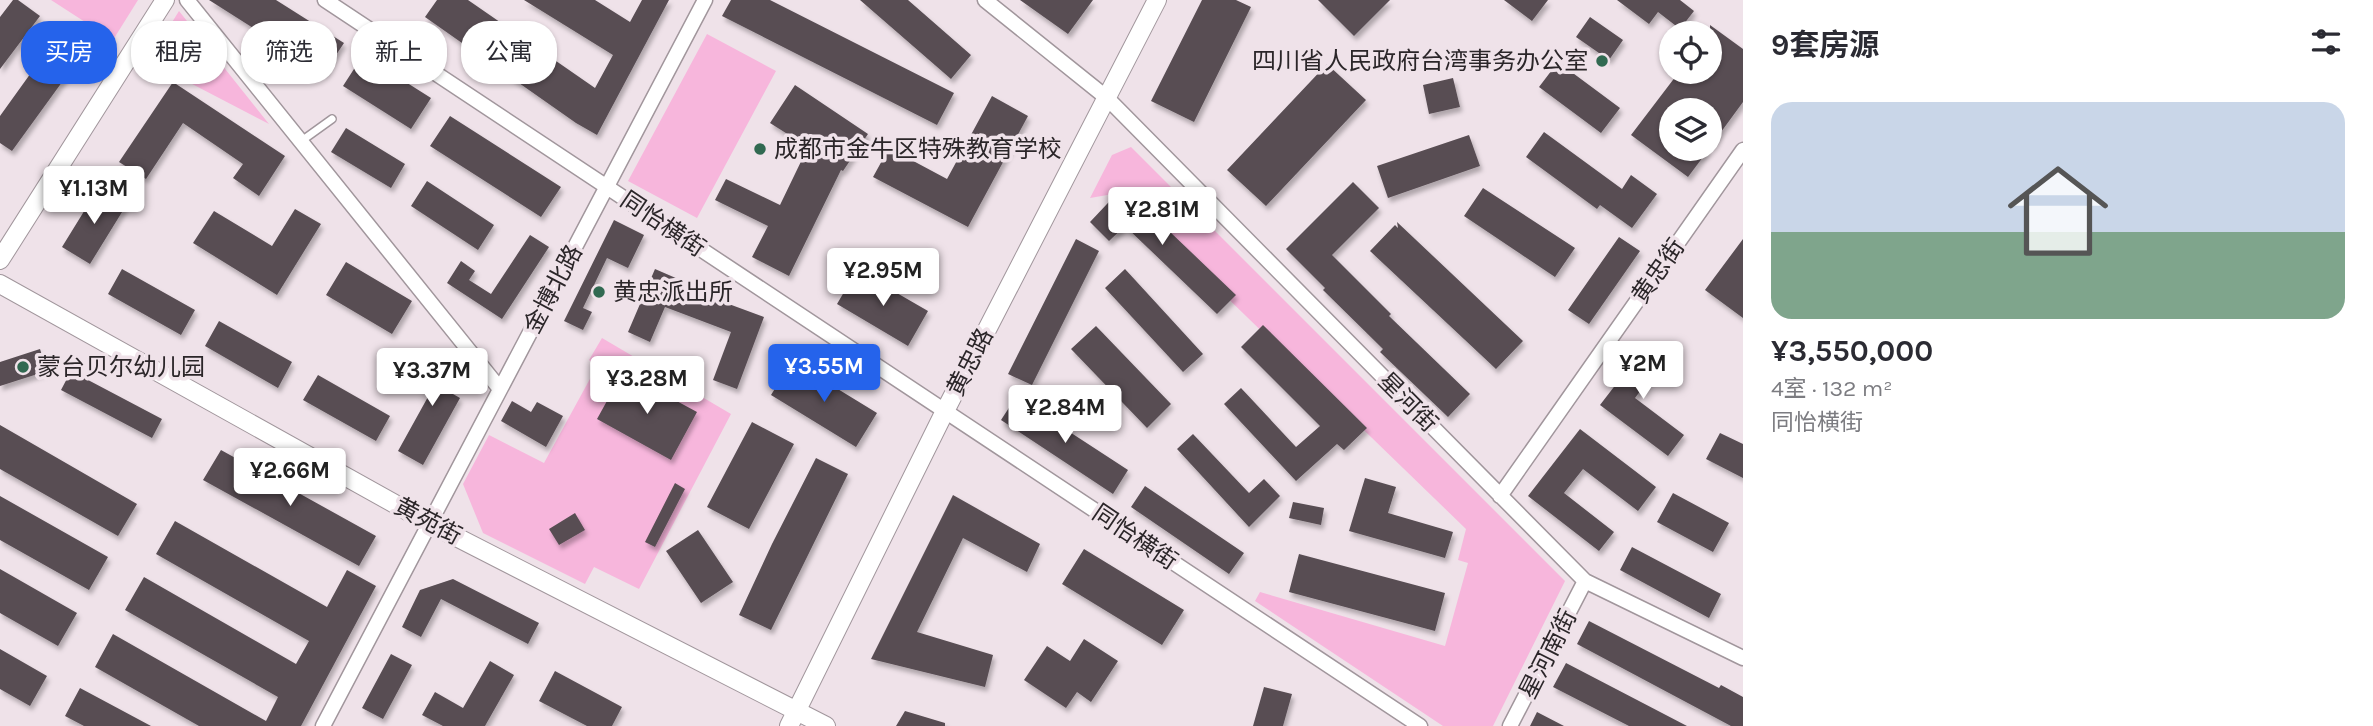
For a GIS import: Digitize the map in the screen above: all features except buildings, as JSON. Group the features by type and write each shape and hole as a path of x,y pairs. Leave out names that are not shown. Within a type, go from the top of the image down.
{"street":[{"path":"0,260 164,0"},
{"path":"187,0 500,389"},
{"name":"同怡横街","path":"325,0 1420,726"},
{"name":"金博北路","path":"323,726 705,0"},
{"name":"星河街","path":"985,0 1107,98 1585,581 1743,658"},
{"name":"黄忠路","path":"793,718 945,411 1157,0"},
{"name":"黄忠街","path":"1500,496 1743,150"},
{"name":"黄苑街","path":"0,284 429,523 793,718 826,726"},
{"name":"星河南街","path":"1510,726 1585,581"}],"lane":[{"path":"300,142 332,119"}],"shaded area":[{"path":"51,0 138,0 117,34 117,21 84,21"},
{"path":"179,11 187,21 173,21"},
{"path":"707,34 776,71 697,218 628,181"},
{"path":"227,71 269,124 192,84 227,84"},
{"path":"1131,147 1565,581 1493,726 1443,726 1255,601 1260,592 1445,646 1468,563 1458,560 1466,529 1119,193 1090,198 1112,155"},
{"path":"602,338 731,414 639,589 594,567 585,584 483,533 463,484 489,435 544,463 597,366 589,360"}],"place":[{"name":"四川省人民政府台湾事务办公室","path":"1602,61"},
{"name":"成都市金牛区特殊教育学校","path":"760,149"},
{"name":"黄忠派出所","path":"599,292"},
{"name":"蒙台贝尔幼儿园","path":"23,367"}]}
